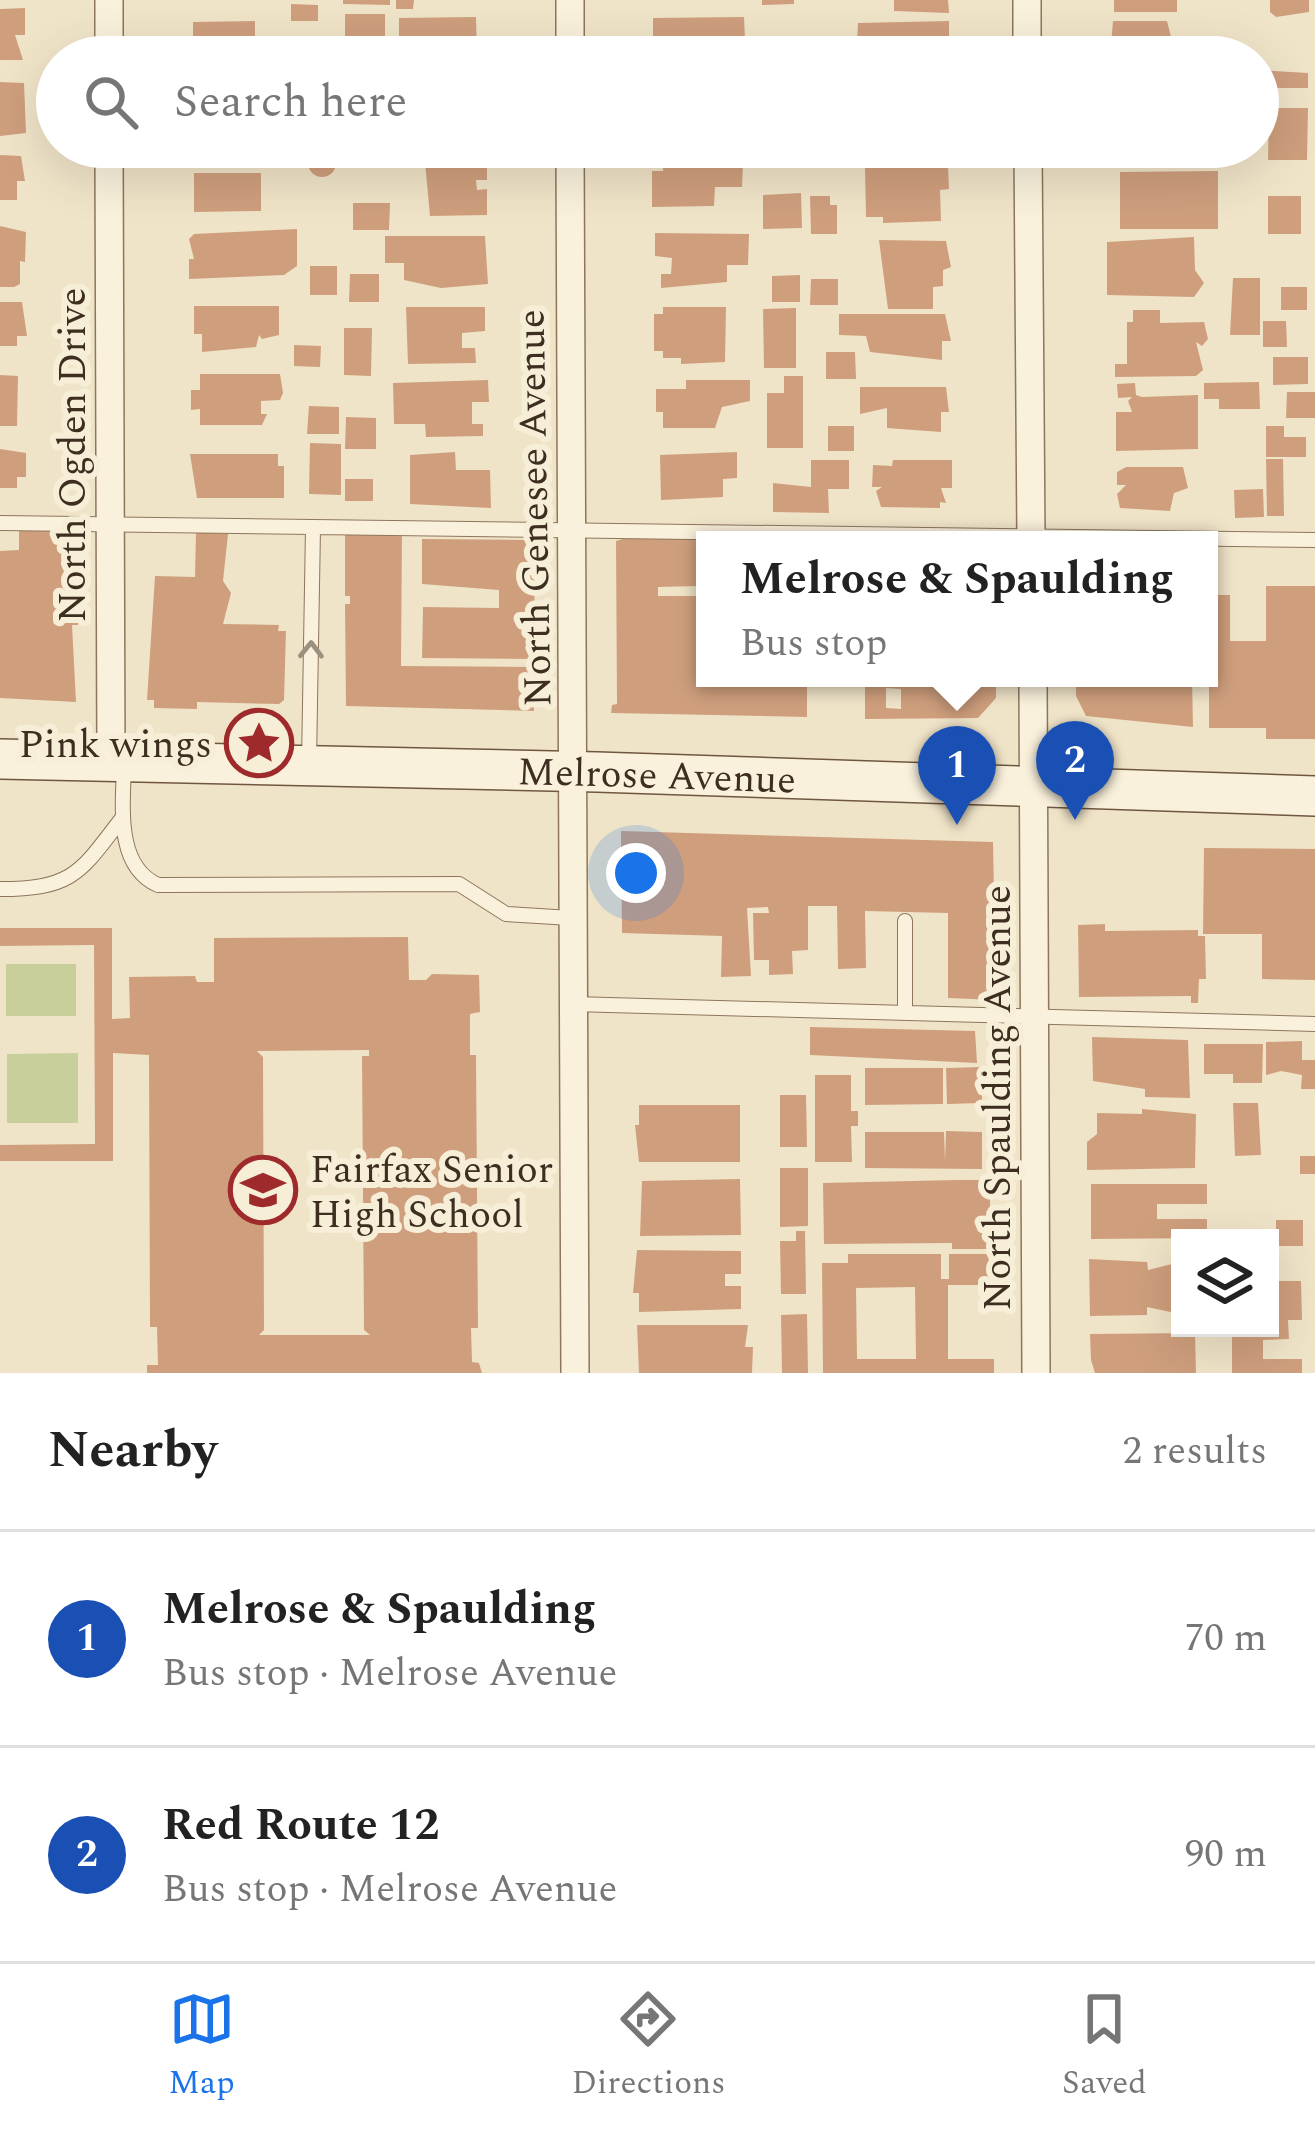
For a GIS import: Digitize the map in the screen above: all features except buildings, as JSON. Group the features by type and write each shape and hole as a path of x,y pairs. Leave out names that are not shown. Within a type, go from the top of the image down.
{"main road":[{"name":"Melrose Avenue","path":"0,759 1034,784 1315,796"}],"street":[{"path":"109,0 109,36"},
{"path":"570,0 570,36"},
{"path":"1027,0 1027,36"},
{"name":"North Ogden Drive","path":"109,168 110,525 118,764"},
{"name":"North Genesee Avenue","path":"570,168 575,1373"},
{"path":"1028,168 1031,531"},
{"name":"North Spaulding Avenue","path":"1033,687 1036,1373"}],"lane":[{"path":"0,523 696,533"},
{"path":"309,767 313,528"},
{"path":"1218,540 1315,541"},
{"path":"118,764 133,866 158,885 460,884 506,914 571,918"},
{"path":"0,889 48,886 73,878 98,855 123,817"},
{"path":"904,1011 905,921"},
{"path":"572,1004 1315,1024"}],"green space":[{"path":"6,964 76,964 76,1016 6,1016"},
{"path":"78,1053 78,1123 7,1123 7,1054"}],"place":[{"name":"Pink wings","path":"259,743"},
{"name":"Red Route 12","path":"1075,820"},
{"name":"Melrose & Spaulding","path":"957,825"},
{"name":"Fairfax Senior High School","path":"263,1190"}]}
